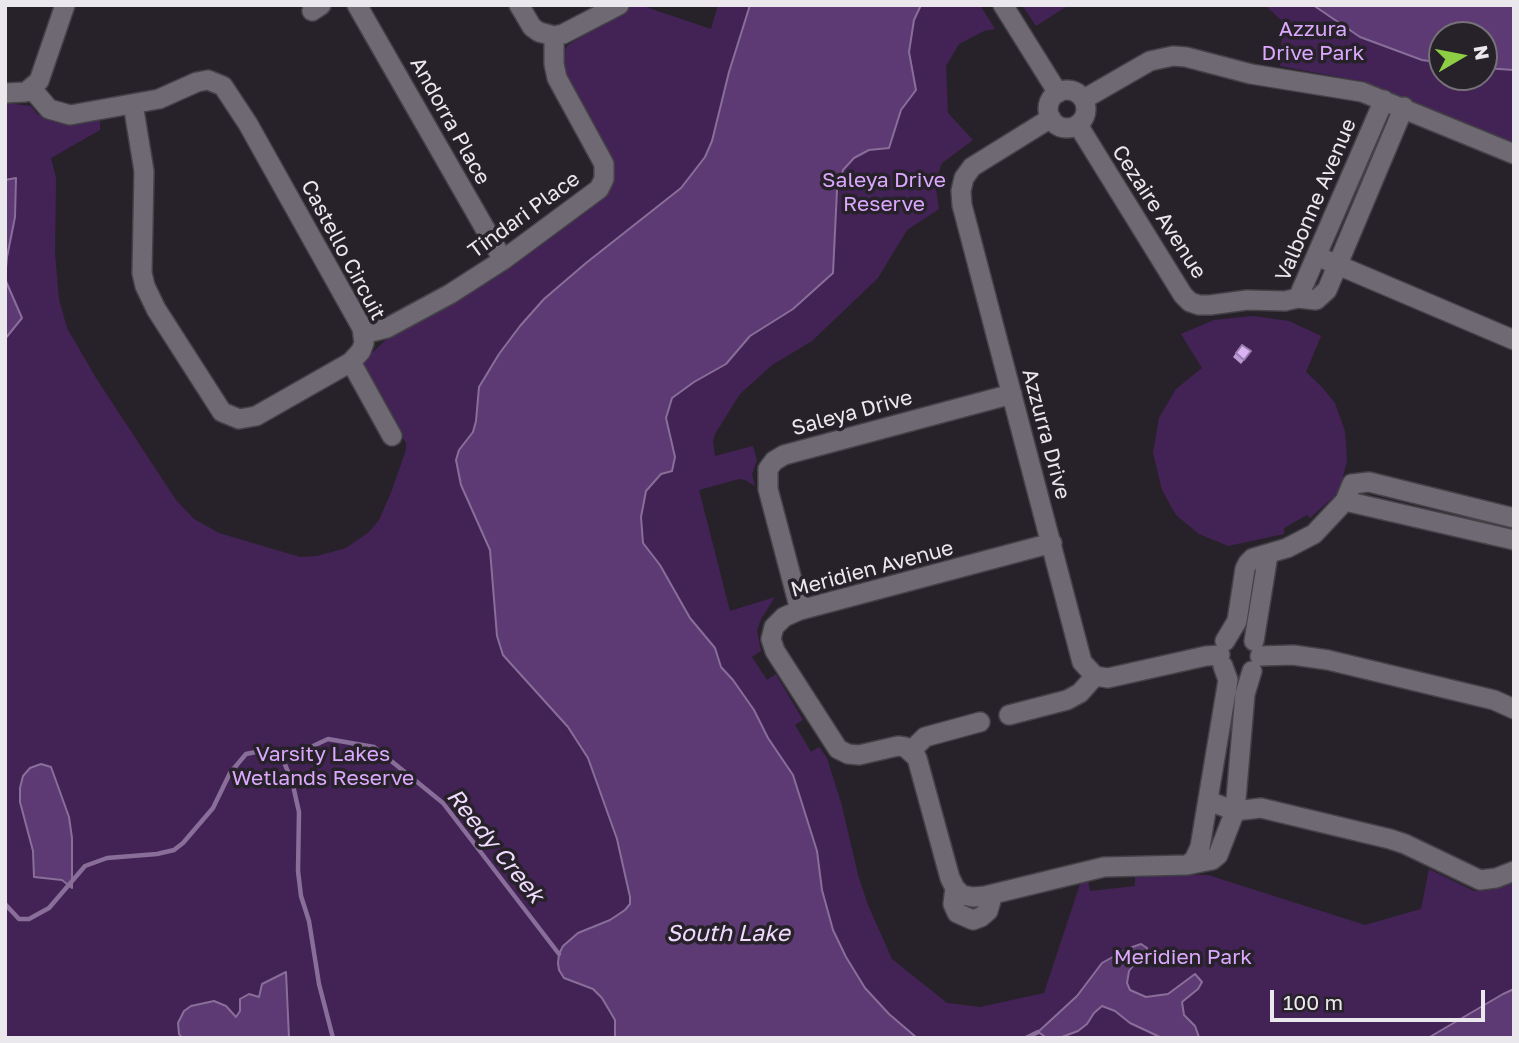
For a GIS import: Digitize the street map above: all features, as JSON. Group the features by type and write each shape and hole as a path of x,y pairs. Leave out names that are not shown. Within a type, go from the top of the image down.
{"street":[{"path":"5,93 32,89 42,75 65,5"},
{"name":"Andorra Place","path":"357,5 503,260"},
{"path":"519,5 532,27 554,36 620,5"},
{"path":"1003,5 1058,93"},
{"name":"Tindari Place","path":"363,334 387,328 434,304 503,260 599,189 605,169 557,78 554,36"},
{"path":"1084,99 1140,66 1161,58 1173,56 1200,59 1251,75 1351,89 1404,107 1514,154"},
{"name":"Castello Circuit","path":"32,89 49,109 63,114 169,97 197,82 208,80 223,86 248,124 358,319 364,343 351,362"},
{"path":"1070,90 1084,99 1086,114 1077,125 1063,128 1051,118 1049,104 1058,93 1070,90"},
{"name":"Valbonne Avenue","path":"1384,100 1298,298 1316,300 1322,297 1404,107"},
{"path":"133,104 144,171 142,273 145,286 156,309 222,412 239,419 256,416 351,362 392,436"},
{"name":"Azzurra Drive","path":"1051,118 972,167 964,178 962,205 1082,662 1096,676"},
{"name":"Cezaire Avenue","path":"1077,125 1183,295 1191,302 1210,305 1298,298"},
{"path":"1316,255 1514,340"},
{"name":"Saleya Drive","path":"800,610 768,489 768,469 774,461 784,455 1012,394"},
{"path":"1187,865 1194,860 1200,847 1209,801 1228,680 1223,654 1237,621 1245,569 1253,558 1302,542 1314,534 1345,501 1352,484 1369,482 1504,516 1488,534"},
{"path":"1345,501 1514,540"},
{"name":"Meridien Avenue","path":"911,751 898,746 859,755 838,750 784,667 771,639 774,627 784,617 800,610 1052,543"},
{"path":"980,722 925,737 911,751 920,767 950,878 962,895 973,897 993,894 1088,869 1187,865 1212,860 1218,855 1236,810 1245,694 1256,656 1268,555"},
{"path":"1009,715 1067,700 1080,693 1096,676 1108,678 1223,654 1240,635 1247,636 1256,656"},
{"path":"1223,654 1228,671 1240,675 1256,656 1293,655 1328,660 1494,700 1514,709"},
{"path":"1209,801 1236,810 1261,808 1390,839 1480,880 1496,878 1514,871"}],"green space":[{"name":"Varsity Lakes Wetlands Reserve","path":"633,5 711,29 718,5 750,5 729,72 712,141 705,157 681,188 586,263 536,307 520,326 479,387 478,411 473,432 457,454 490,549 497,636 503,655 568,727 588,758 621,853 630,904 626,910 610,920 578,933 559,954 558,963 564,978 593,989 602,998 615,1020 615,1038 5,1038 5,103 31,106 37,114 51,121 67,124 100,120 100,130 51,158 56,178 55,254 59,299 67,328 96,378 176,500 194,519 219,533 300,557 317,556 346,548 369,532 379,520 406,450 406,443 362,365 390,336 584,211 611,188 613,165 609,152 565,76 563,53 568,45"},
{"name":"Meridien Park","path":"921,5 980,5 995,29 984,31 959,44 946,66 948,113 973,140 942,163 935,183 939,209 907,230 878,278 812,341 772,365 740,394 715,434 715,456 753,446 757,460 752,474 755,486 739,479 699,490 730,611 775,597 757,630 761,651 752,657 767,680 776,674 803,720 795,725 811,752 819,747 827,758 842,806 858,875 892,959 947,1003 980,1007 1044,993 1081,881 1088,880 1090,891 1135,886 1135,875 1208,875 1365,925 1421,909 1429,869 1474,891 1489,890 1514,880 1514,989 1428,1038 917,1038 889,1014 865,988 846,957 833,930 822,890 817,851 793,775 768,738 754,710 721,667 714,648 690,618 660,565 643,543 641,517 646,491 661,474 672,471 675,457 666,418 672,398 726,364 750,336 793,309 843,170 854,158 870,150 889,147 901,110 916,90 909,52 914,20"},
{"path":"1022,5 1069,5 1036,26"},
{"name":"Azzura Drive Park","path":"1265,5 1313,5 1360,37 1428,61 1428,91 1498,91 1498,69 1514,70 1514,140 1507,142 1360,81 1280,66 1283,22"},
{"path":"1253,316 1289,321 1321,336 1306,372 1335,403 1345,431 1347,461 1339,492 1310,518 1307,515 1284,528 1284,534 1228,546 1199,534 1176,515 1162,490 1153,453 1159,418 1176,389 1202,368 1181,334 1214,320"}],"water":[{"name":"South Lake","path":"750,5 921,5 914,20 909,52 916,90 901,110 889,148 869,150 854,158 843,170 837,190 833,273 793,309 750,336 726,364 672,398 666,418 675,457 672,471 661,474 646,491 641,517 643,543 660,565 690,618 715,648 721,667 754,710 768,738 793,775 817,851 822,890 833,930 846,957 865,988 889,1014 917,1038 615,1038 615,1020 602,998 593,989 564,978 558,963 563,946 578,933 610,920 625,910 630,904 630,897 617,839 588,758 568,727 503,655 497,636 490,550 461,485 456,460 459,450 473,432 479,387 520,326 544,299 586,263 681,188 705,157 712,141 729,72"},
{"path":"1313,5 1514,5 1514,70 1498,69 1498,21 1428,21 1428,61 1360,37"},
{"path":"16,178 15,217 5,278 5,180"},
{"path":"5,279 22,318 5,339"},
{"path":"41,764 51,767 69,817 72,838 72,888 62,880 34,877 33,851 20,802 20,788 23,776 30,768"},
{"path":"1141,944 1147,948 1147,955 1137,961 1129,971 1127,983 1130,990 1146,997 1168,994 1195,974 1202,982 1198,989 1182,1002 1184,1015 1195,1026 1199,1037 1162,1038 1102,1006 1078,1031 1059,1038 1047,1038 1038,1032 1077,996 1102,963"},
{"path":"286,972 289,1038 182,1038 179,1034 178,1023 184,1011 191,1006 214,1001 226,1006 236,1017 240,1011 240,999 249,994 259,997 262,984"},
{"path":"1514,989 1514,1038 1428,1038 1503,994"}],"building":[{"path":"1242,345 1251,351 1244,360 1236,353"}],"waterway":[{"name":"Reedy Creek","path":"283,760 328,739 374,747 443,803 559,954"},
{"name":"Reedy Creek","path":"5,904 19,919 29,919 49,908 85,866 107,858 174,850 213,808 230,773 246,754 272,752 283,760 292,781 299,812 298,871 301,896 309,921 319,984 333,1038"},
{"path":"1026,1038 1038,1032"}],"park label":[{"name":"Saleya Drive Reserve","path":"884,192"}]}
